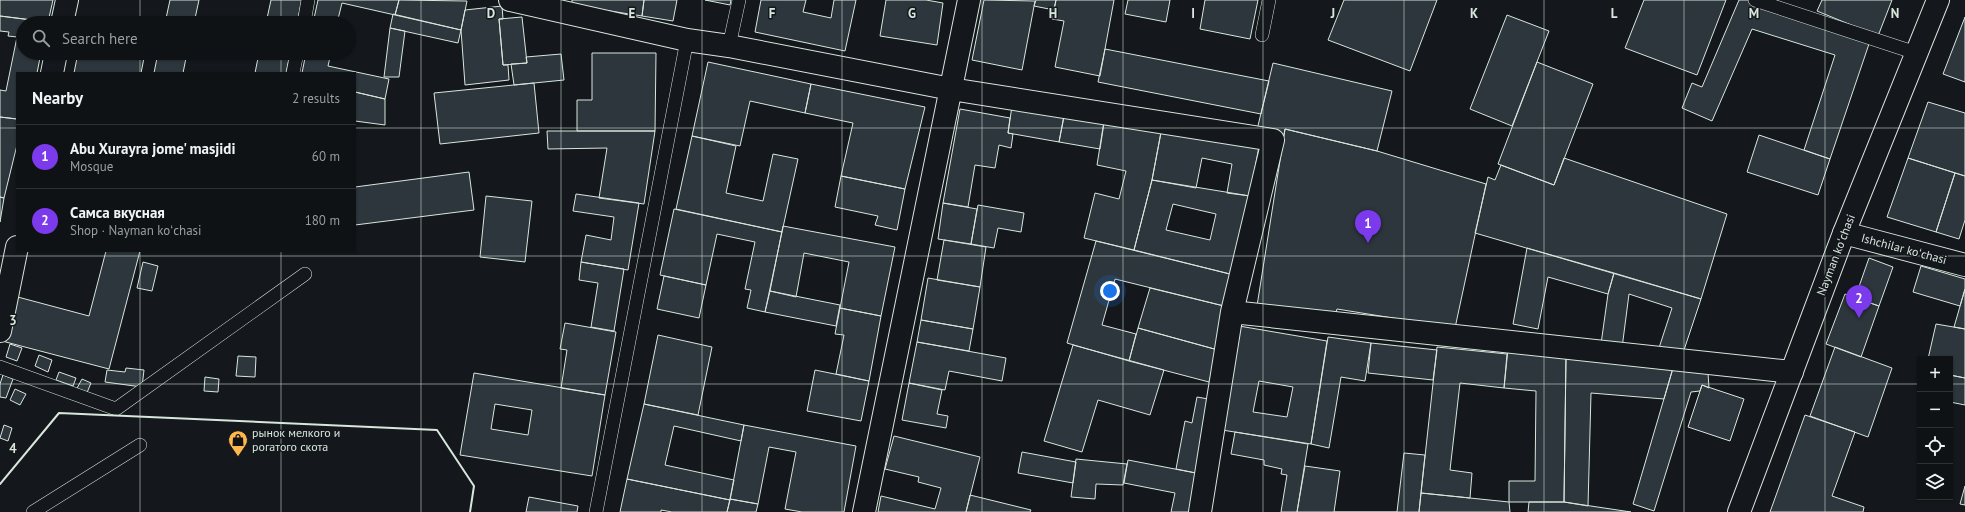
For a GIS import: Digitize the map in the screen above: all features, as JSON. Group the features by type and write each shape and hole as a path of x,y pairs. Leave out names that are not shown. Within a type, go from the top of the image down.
{"street":[{"path":"64,16 67,0"},
{"path":"510,0 533,2 687,40 728,46 951,89 1273,140 1232,312 1200,512"},
{"path":"864,512 969,0"},
{"name":"Nayman koʻchasi","path":"1739,512 1844,233 1938,0"},
{"path":"52,72 55,60"},
{"name":"Ishchilar koʻchasi","path":"1844,233 1965,265"},
{"path":"0,331 16,252"},
{"path":"1232,312 1792,372"}],"lane":[{"path":"305,16 308,0"},
{"path":"728,46 739,0"},
{"path":"1262,35 1269,0"},
{"path":"1755,0 1916,53"},
{"path":"596,512 687,40"},
{"path":"293,72 296,60"},
{"path":"0,367 116,409 305,274"},
{"path":"33,512 140,445"}],"building":[{"path":"0,0 53,0 49,16 16,16 16,18 0,16"},
{"path":"170,0 199,0 196,16 167,16"},
{"path":"271,0 302,0 299,16 268,16"},
{"path":"318,0 399,0 395,15 342,3 339,16 315,16"},
{"path":"399,0 467,1 461,30 395,15"},
{"path":"572,0 644,0 642,16 572,5"},
{"path":"644,0 677,0 673,21 642,16"},
{"path":"705,0 731,0 730,5"},
{"path":"761,0 806,0 803,12 831,18 834,0 856,0 845,51 755,32"},
{"path":"886,0 926,0 943,3 937,45 880,36"},
{"path":"984,0 1035,1 1022,70 972,60"},
{"path":"1036,0 1056,0 1054,10 1034,6"},
{"path":"1056,0 1114,0 1100,76 1055,67 1064,21 1052,19"},
{"path":"1128,0 1170,0 1166,22 1125,14"},
{"path":"1205,0 1258,0 1250,39 1200,29"},
{"path":"1344,0 1437,0 1410,71 1328,40"},
{"path":"1644,0 1726,0 1697,75 1625,48"},
{"path":"1739,0 1748,0 1870,41 1830,159 1804,150 1835,55 1752,29 1712,121 1682,108 1692,83 1702,87"},
{"path":"1822,0 1892,0 1878,36 1817,11"},
{"path":"502,6 503,19 499,19 503,65 508,65 509,80 465,85 461,30 465,10"},
{"path":"393,14 461,30 458,43 390,28"},
{"path":"1507,15 1549,31 1512,126 1470,109"},
{"path":"0,16 16,18 16,37 8,36 9,32 0,31"},
{"path":"522,17 527,63 503,65 499,19"},
{"path":"1965,17 1965,82 1943,74"},
{"path":"390,28 405,31 399,77 384,77"},
{"path":"16,42 16,60 40,60 37,72 16,72 16,119 0,117 0,90 6,91"},
{"path":"1105,49 1269,81 1261,114 1098,82"},
{"path":"592,53 656,53 655,131 577,131 577,100 592,100"},
{"path":"561,54 564,80 514,85 511,64 527,63 526,57"},
{"path":"77,60 144,60 141,72 74,72"},
{"path":"157,60 186,60 183,72 154,72"},
{"path":"258,60 289,60 286,72 255,72"},
{"path":"305,60 329,60 328,66 389,79 385,99 356,92 356,72 302,72"},
{"path":"708,62 811,84 805,113 750,101 740,146 692,136"},
{"path":"1537,62 1593,84 1554,185 1498,164"},
{"path":"1273,63 1392,91 1377,151 1285,129 1283,140 1256,134"},
{"path":"534,83 539,133 440,144 434,93"},
{"path":"811,84 925,107 905,189 841,176 853,123 805,113"},
{"path":"356,92 385,99 385,125 356,121"},
{"path":"1928,102 1965,113 1965,176 1908,158"},
{"path":"1012,106 1064,115 1059,142 1008,133"},
{"path":"960,109 1010,118 1008,133 1013,134 1011,148 999,145 995,168 975,165 968,207 943,203"},
{"path":"0,117 16,119 16,149 4,198 0,197"},
{"path":"1064,117 1104,123 1100,149 1059,142"},
{"path":"1104,121 1162,127 1152,180 1134,250 1084,238 1095,193 1119,199 1126,171 1097,165"},
{"path":"1162,127 1259,146 1250,196 1227,193 1232,164 1202,158 1196,188 1152,180"},
{"path":"1285,129 1377,151 1486,184 1455,328 1337,309 1335,316 1257,306"},
{"path":"547,131 655,131 644,204 599,198 607,148 548,149"},
{"path":"1759,135 1830,159 1818,195 1747,172"},
{"path":"692,136 736,146 726,193 763,201 773,154 798,159 782,232 676,209"},
{"path":"1564,158 1727,214 1701,299 1475,233 1488,177 1495,180 1501,165 1554,185"},
{"path":"1908,158 1955,173 1936,232 1887,217"},
{"path":"469,172 474,210 356,225 356,187"},
{"path":"1955,173 1965,176 1965,220 1959,239 1936,232"},
{"path":"841,176 905,189 897,230 875,225 878,216 835,207"},
{"path":"1152,180 1250,196 1234,275 1134,250","holes":["1173,204 1216,214 1210,240 1166,230"]},
{"path":"576,194 639,203 628,270 581,262 586,235 611,240 614,217 573,211"},
{"path":"486,196 532,201 525,262 480,257"},
{"path":"0,197 4,198 0,222"},
{"path":"943,203 977,209 971,244 938,239"},
{"path":"978,205 1024,213 1021,232 998,228 994,248 971,244"},
{"path":"674,209 782,232 765,312 747,308 751,290 745,289 755,242 717,234 706,285 660,275"},
{"path":"783,226 895,247 881,316 840,308 849,262 804,253 796,297 770,291"},
{"path":"944,240 986,247 980,287 937,280"},
{"path":"1096,241 1234,275 1228,307 1115,279 1102,325 1136,334 1129,361 1067,343"},
{"path":"1527,248 1614,273 1608,294 1548,277 1538,329 1513,324"},
{"path":"106,252 140,252 109,369 2,341 14,296 89,316"},
{"path":"1869,258 1893,267 1879,306 1855,298"},
{"path":"143,262 158,266 152,291 137,288"},
{"path":"581,262 624,269 614,331 591,327 598,283 579,280"},
{"path":"1921,266 1965,279 1965,289 1960,306 1913,292"},
{"path":"1614,273 1701,299 1681,359 1658,351 1672,308 1629,294 1622,348 1601,344 1608,294"},
{"path":"664,276 706,285 699,318 657,309"},
{"path":"928,278 980,287 973,329 921,320"},
{"path":"1150,288 1228,307 1218,350 1138,328"},
{"path":"1965,289 1965,329 1954,327"},
{"path":"770,291 840,305 836,326 765,312"},
{"path":"1845,294 1879,306 1861,357 1826,344"},
{"path":"840,308 881,316 869,381 836,374 844,335 835,334"},
{"path":"921,320 973,329 969,351 917,342"},
{"path":"565,323 616,332 605,395 561,388 567,350 560,349"},
{"path":"1936,324 1965,329 1965,378 1953,376 1953,356 1929,356"},
{"path":"1239,326 1327,341 1311,444 1222,430","holes":["1259,381 1293,387 1287,417 1253,412"]},
{"path":"1138,328 1218,350 1209,382 1129,361"},
{"path":"658,335 712,347 698,415 644,404"},
{"path":"1328,337 1371,343 1365,381 1341,377 1329,448 1311,444"},
{"path":"917,342 1006,358 1002,381 949,371 945,390 909,383"},
{"path":"1371,343 1437,350 1433,380 1368,373"},
{"path":"10,344 22,348 17,361 6,357"},
{"path":"1073,345 1164,370 1150,415 1098,400 1082,452 1044,441"},
{"path":"1437,347 1507,354 1504,388 1460,383 1450,470 1472,473 1470,498 1421,493"},
{"path":"1835,347 1892,368 1868,437 1810,416"},
{"path":"1508,349 1566,356 1564,502 1509,502 1509,481 1535,481 1536,391 1504,388"},
{"path":"39,355 52,360 48,372 35,366"},
{"path":"238,356 256,357 255,377 236,376"},
{"path":"1566,356 1673,368 1664,399 1591,393 1588,506 1564,502"},
{"path":"126,368 144,370 142,387 105,382 107,370 125,372"},
{"path":"1673,368 1708,373 1709,388 1702,385 1700,391 1691,392 1654,511 1633,504"},
{"path":"815,370 869,381 861,421 807,411"},
{"path":"59,372 76,378 73,386 56,380"},
{"path":"474,373 605,395 592,476 460,455","holes":["495,404 532,410 528,435 491,429"]},
{"path":"3,375 13,379 6,398 0,397 0,384"},
{"path":"1953,376 1965,378 1965,405 1953,403"},
{"path":"205,377 219,379 218,392 204,391"},
{"path":"82,379 91,383 86,395 76,390"},
{"path":"909,383 942,390 937,414 948,416 946,428 902,420"},
{"path":"1702,385 1744,399 1730,441 1688,427"},
{"path":"15,389 26,394 20,405 10,400"},
{"path":"1197,397 1214,400 1201,474 1176,469 1185,421 1192,423"},
{"path":"644,404 744,425 741,441 674,426 665,465 734,480 730,500 627,479"},
{"path":"1805,415 1855,432 1832,496 1864,507 1863,512 1770,512"},
{"path":"4,425 12,428 8,441 0,438"},
{"path":"744,425 856,446 844,512 802,512 785,509 796,452 769,447 758,504 730,499"},
{"path":"1235,432 1308,444 1297,512 1281,512 1287,475 1281,474 1282,469 1264,465 1264,460 1231,454"},
{"path":"894,436 980,457 966,512 878,512 881,496 935,509 941,488 918,482 919,477 885,469"},
{"path":"1022,452 1076,462 1073,483 1018,473"},
{"path":"1404,453 1425,455 1419,512 1397,512"},
{"path":"1076,459 1127,464 1123,485 1096,484 1095,499 1071,497"},
{"path":"1128,460 1201,474 1194,512 1171,512 1175,493 1124,483"},
{"path":"1305,466 1340,471 1334,512 1297,512"},
{"path":"627,479 730,500 727,512 672,512 661,510 661,512 620,512"},
{"path":"1965,486 1965,505 1960,504"},
{"path":"1421,493 1509,502 1510,512 1419,512"},
{"path":"970,495 1031,510 1030,512 966,512"},
{"path":"529,497 578,506 577,512 526,512"},
{"path":"730,499 758,504 756,512 727,512"},
{"path":"1529,502 1564,502 1631,512 1528,512"}],"wall":[{"path":"0,484 59,413 437,430 474,486 470,512"}],"place":[{"name":"Abu Xurayra jome' masjidi","path":"1368,243"},
{"name":"Самса вкусная","path":"1859,318"},
{"name":"рынок мелкого и рогатого скота","path":"238,457"}]}
